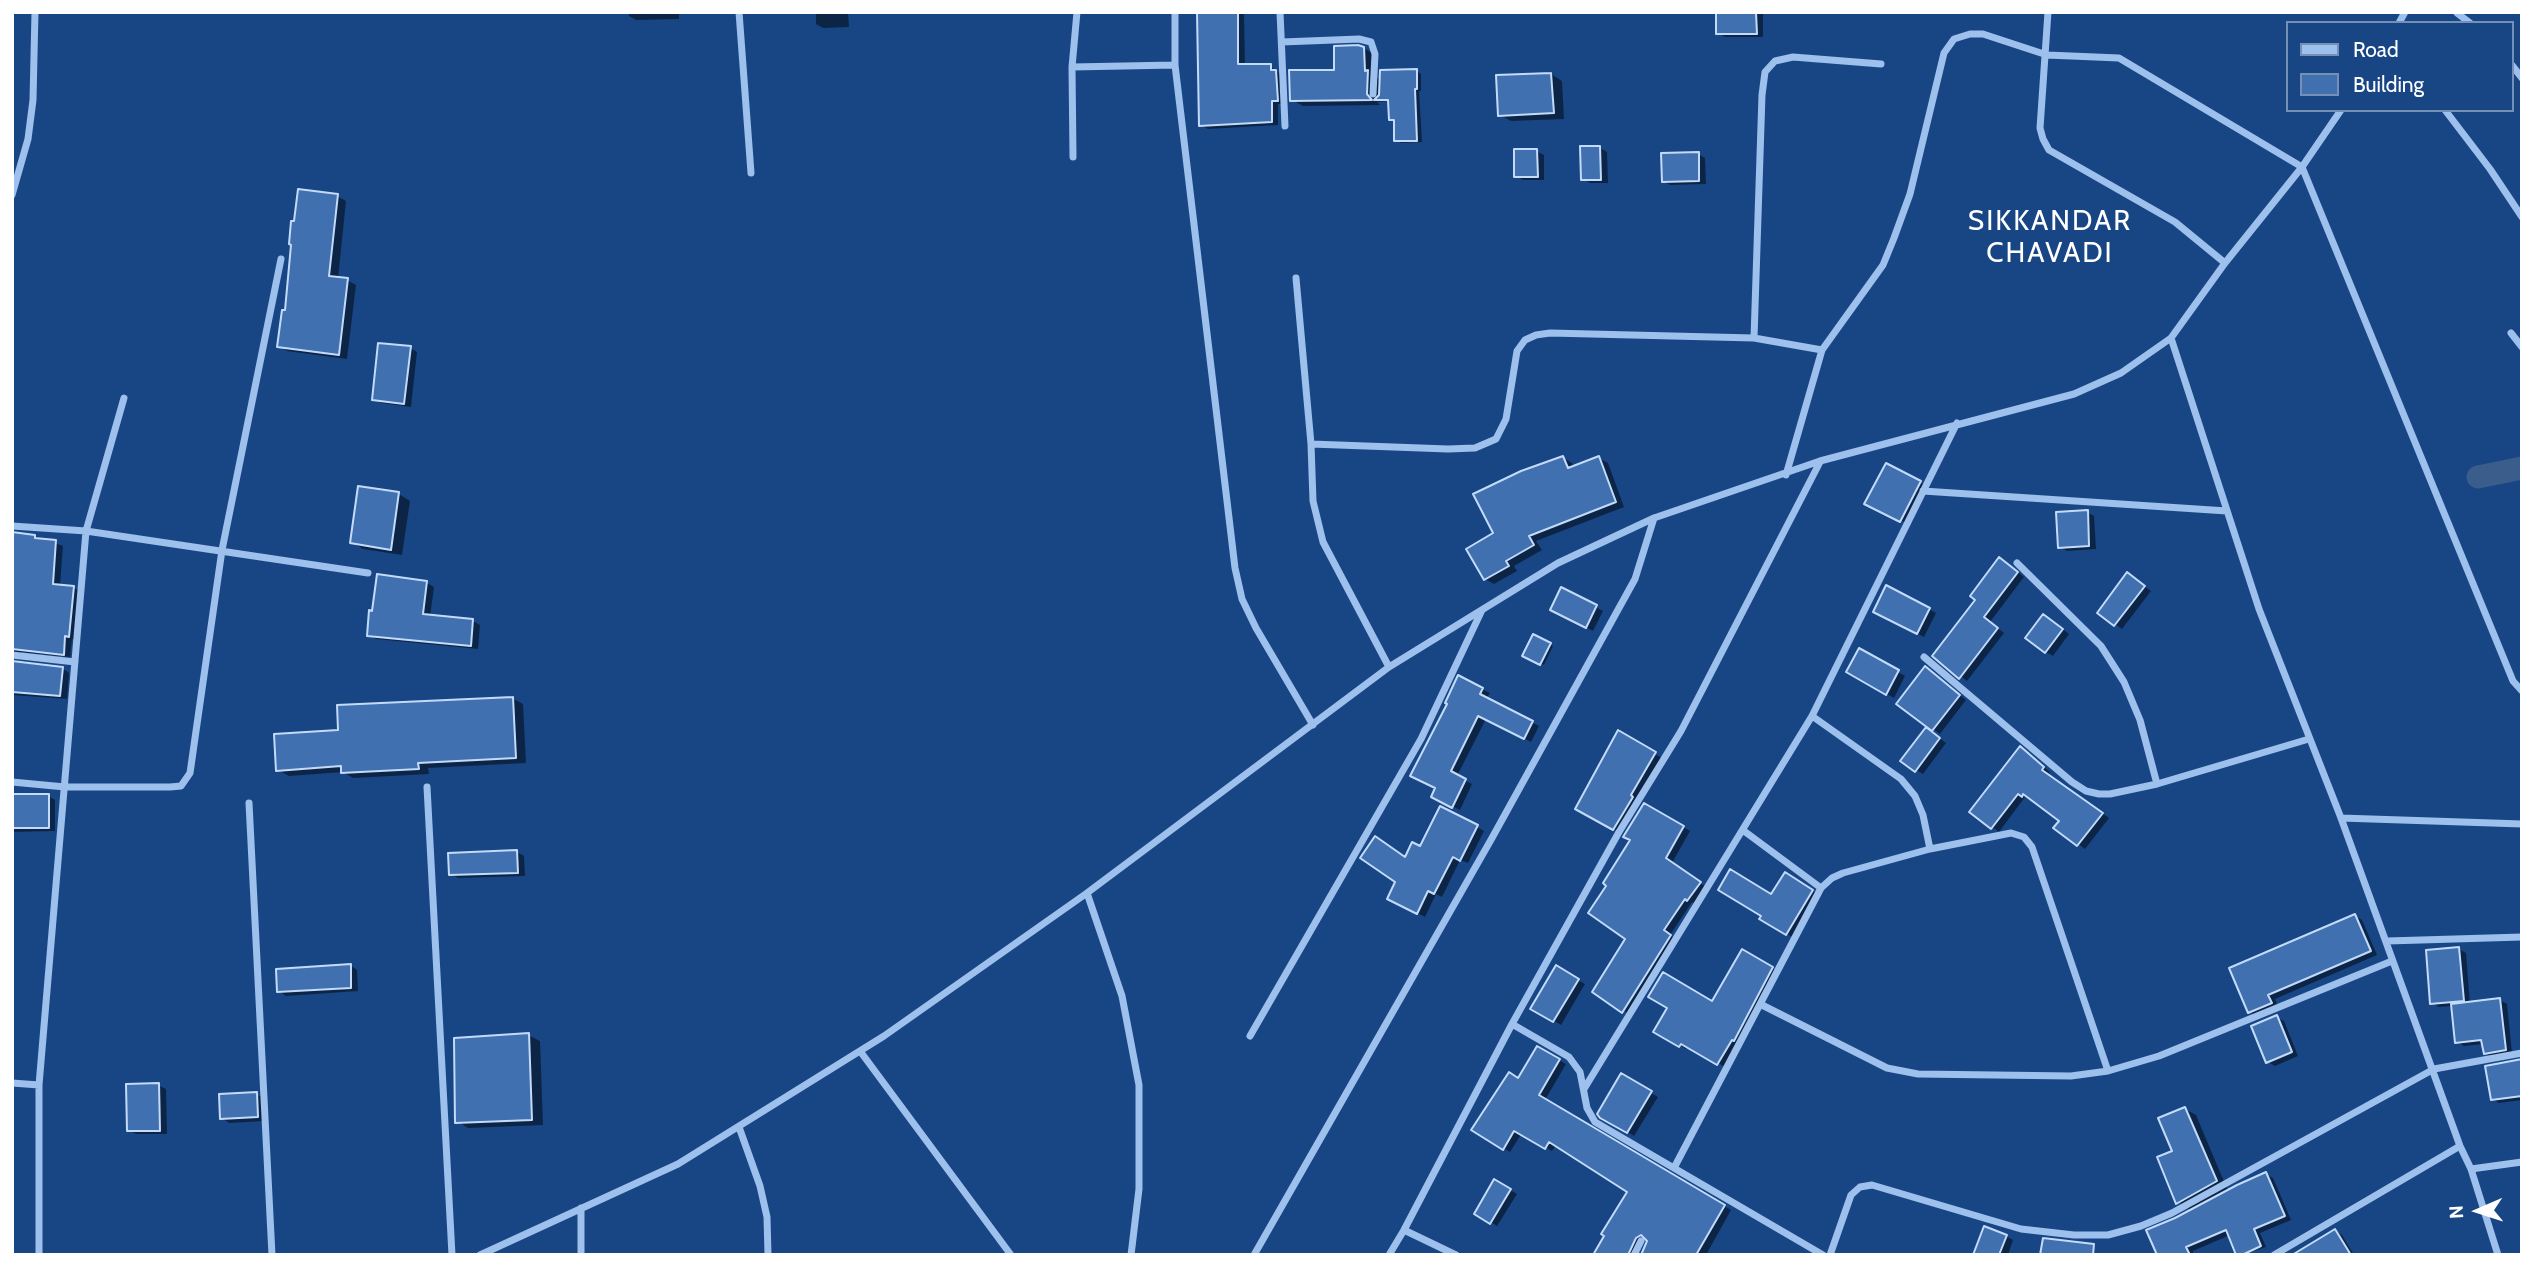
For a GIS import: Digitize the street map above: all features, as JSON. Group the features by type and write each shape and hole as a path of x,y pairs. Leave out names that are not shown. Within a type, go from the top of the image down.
{"street":[{"path":"12,195 28,139 33,100 35,12"},
{"path":"738,12 751,173"},
{"path":"1073,157 1072,66 1077,12"},
{"path":"1175,12 1175,65 1235,568 1242,599 1256,628 1313,726"},
{"path":"1280,12 1285,126"},
{"path":"2048,12 2040,128 2049,150 2175,222 2225,263"},
{"path":"1786,475 1822,350 1883,265 1894,238 1910,194 1944,53 1954,39 1970,34 1983,34 2047,55 2119,58 2302,167 2513,681 2522,691"},
{"path":"1282,42 1359,39 1371,43 1375,54 1373,94"},
{"path":"1754,338 1765,72 1775,61 1793,57 1881,64"},
{"path":"1072,66 1175,65"},
{"path":"480,1255 678,1164 860,1051 1087,893 1389,667 1558,563 1654,518 1786,475 1820,461 2074,394 2121,373 2171,338 2225,263 2302,167 2340,112"},
{"path":"2447,112 2522,217"},
{"path":"12,782 65,787 170,787 181,786 190,773 222,551 281,260"},
{"path":"1296,278 1311,444 1313,501 1323,542 1389,667"},
{"path":"1311,444 1448,449 1475,448 1496,439 1506,419 1517,351 1525,340 1536,335 1550,333 1754,338 1822,350"},
{"path":"2511,333 2522,347"},
{"path":"2171,338 2259,609 2341,818 2460,1146 2471,1169 2498,1255"},
{"path":"39,1255 39,1085 86,531 124,398"},
{"path":"1584,1089 1812,716 1957,423"},
{"path":"1389,1255 1512,1024 1619,832 1681,731 1820,461"},
{"path":"1923,491 2227,511"},
{"path":"1254,1255 1492,838 1635,579 1654,518"},
{"path":"12,526 86,531 368,573"},
{"path":"2017,563 2101,646 2124,682 2157,783"},
{"path":"1250,1036 1421,739 1483,607"},
{"path":"12,655 75,662"},
{"path":"1924,657 2086,791 2110,794 2309,739"},
{"path":"1812,716 1901,779 1915,796 1923,815 1930,849"},
{"path":"428,787 452,1255"},
{"path":"249,803 272,1255"},
{"path":"2341,818 2522,824"},
{"path":"1744,831 1821,888"},
{"path":"1674,1168 1821,888 1843,873 1930,849 2011,833 2024,837 2032,847 2108,1071"},
{"path":"1087,893 1122,996 1139,1085 1139,1189 1131,1255"},
{"path":"2386,941 2522,937"},
{"path":"1760,1003 1887,1068 1918,1074 2071,1076 2108,1071 2159,1056 2392,961"},
{"path":"1512,1024 1569,1057 1580,1072 1587,1108 1595,1122 1823,1255"},
{"path":"860,1051 1011,1255"},
{"path":"1830,1255 1851,1195 1860,1187 1872,1185 2021,1229 2074,1235 2108,1235 2141,1226 2172,1213 2434,1069 2522,1053"},
{"path":"12,1083 39,1085"},
{"path":"739,1128 768,1217 768,1255"},
{"path":"2274,1255 2460,1146"},
{"path":"2471,1169 2522,1162"},
{"path":"581,1208 581,1255"},
{"path":"1404,1230 1456,1255"},
{"path":"1633,1255 1641,1241"}],"building":[{"path":"1197,12 1238,12 1238,64 1271,64 1271,70 1276,70 1278,101 1272,101 1272,122 1199,126"},
{"path":"1716,12 1756,12 1757,34 1716,34"},
{"path":"1334,46 1364,47 1365,71 1368,70 1367,94 1372,100 1290,101 1289,70 1334,70"},
{"path":"1417,69 1417,141 1394,141 1394,120 1389,120 1388,100 1374,100 1379,95 1380,70"},
{"path":"1551,73 1554,113 1498,116 1496,75"},
{"path":"1580,146 1600,146 1601,180 1581,180"},
{"path":"1514,149 1537,149 1538,177 1514,177"},
{"path":"1699,152 1699,181 1662,182 1661,153"},
{"path":"298,189 338,194 329,276 348,278 339,355 277,347 282,310 285,310 291,221 294,221"},
{"path":"378,343 411,346 404,404 372,400"},
{"path":"1563,456 1568,468 1599,456 1616,502 1529,536 1534,545 1506,561 1509,566 1484,580 1466,549 1493,533 1473,494 1521,471"},
{"path":"1886,463 1921,481 1900,522 1864,504"},
{"path":"358,486 399,492 391,550 350,543"},
{"path":"2088,510 2089,546 2058,548 2056,512"},
{"path":"12,532 56,540 53,584 74,586 69,637 65,636 64,655 12,649"},
{"path":"1999,557 2018,572 1984,617 1998,628 1959,679 1932,656 1975,600 1970,596"},
{"path":"2127,572 2145,586 2114,626 2097,613"},
{"path":"377,574 427,581 423,614 473,619 471,646 367,636 369,610 372,611"},
{"path":"1886,585 1930,608 1917,634 1873,612"},
{"path":"1561,587 1597,605 1586,628 1550,610"},
{"path":"2043,614 2063,629 2045,653 2025,638"},
{"path":"1533,634 1551,643 1540,665 1522,656"},
{"path":"1859,648 1899,670 1886,695 1846,672"},
{"path":"12,661 63,667 60,696 12,692"},
{"path":"1925,666 1960,695 1932,731 1896,704"},
{"path":"1458,675 1483,688 1480,694 1533,721 1524,739 1478,716 1451,771 1466,779 1452,808 1431,797 1435,788 1410,776 1447,704 1445,703"},
{"path":"513,697 516,758 418,763 419,769 341,773 341,766 276,771 274,734 338,730 337,705"},
{"path":"1926,727 1940,738 1915,772 1900,761"},
{"path":"1618,730 1656,752 1613,830 1575,809"},
{"path":"2020,746 2044,767 2042,770 2103,813 2077,846 2053,828 2059,821 2023,794 2022,797 2018,794 1991,829 1969,812"},
{"path":"12,794 49,794 49,828 12,828"},
{"path":"1644,803 1684,826 1666,858 1701,882 1687,901 1685,899 1664,930 1671,935 1622,1013 1592,992 1625,939 1588,913 1606,886 1603,883 1630,840 1623,837"},
{"path":"1440,806 1478,825 1460,861 1453,857 1434,894 1428,891 1417,914 1387,899 1395,882 1360,858 1375,836 1405,857 1412,842 1420,846"},
{"path":"517,850 518,873 449,875 448,853"},
{"path":"1730,869 1771,894 1785,872 1813,890 1786,935 1718,890"},
{"path":"2355,914 2371,951 2268,995 2272,1003 2248,1013 2229,968"},
{"path":"2459,947 2464,1001 2430,1004 2426,950"},
{"path":"1742,949 1773,967 1734,1041 1732,1040 1717,1065 1681,1044 1679,1047 1653,1032 1667,1008 1648,997 1663,972 1712,1001"},
{"path":"351,964 351,988 277,992 276,969"},
{"path":"1556,965 1579,979 1553,1022 1530,1009"},
{"path":"2500,998 2506,1050 2484,1054 2481,1040 2455,1043 2451,1004"},
{"path":"2277,1015 2292,1052 2266,1063 2251,1026"},
{"path":"529,1033 532,1120 455,1123 454,1038"},
{"path":"1537,1046 1560,1059 1539,1095 1725,1205 1696,1255 1641,1255 1647,1241 1641,1235 1636,1238 1628,1255 1593,1255 1604,1236 1601,1234 1627,1192 1549,1142 1545,1149 1514,1131 1503,1150 1471,1130 1509,1072 1518,1078"},
{"path":"2522,1059 2522,1096 2491,1100 2485,1066"},
{"path":"1621,1073 1652,1091 1627,1133 1597,1114"},
{"path":"159,1083 160,1131 127,1131 126,1084"},
{"path":"257,1092 258,1117 220,1119 219,1094"},
{"path":"2185,1107 2217,1181 2176,1204 2157,1157 2172,1151 2158,1118"},
{"path":"2266,1172 2285,1216 2254,1229 2261,1246 2236,1255 2226,1230 2186,1247 2190,1255 2157,1255 2146,1230"},
{"path":"1494,1179 1511,1189 1490,1224 1474,1214"},
{"path":"1984,1226 2007,1235 1999,1255 1973,1255"},
{"path":"2335,1229 2351,1255 2292,1255"},
{"path":"2043,1238 2094,1244 2093,1255 2040,1255"}],"waterway":[{"path":"2478,477 2522,468"}],"district":[{"name":"SIKKANDAR CHAVADI","path":"2050,238"}]}
